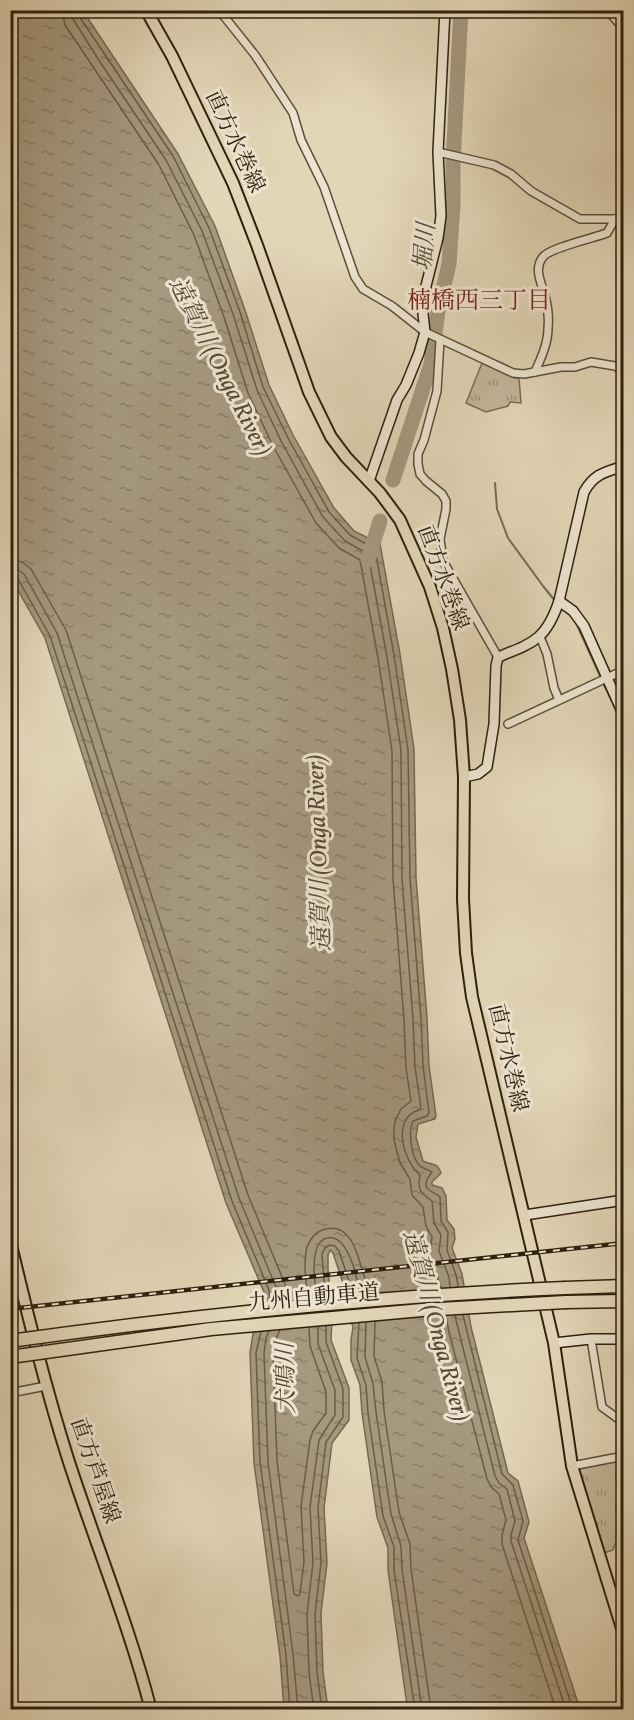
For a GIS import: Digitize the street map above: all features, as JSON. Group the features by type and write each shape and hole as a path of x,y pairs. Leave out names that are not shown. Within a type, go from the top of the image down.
{"highway":[{"name":"九州自動車道","path":"10,1341 135,1324 315,1305 442,1295 624,1286"},
{"name":"九州自動車道","path":"10,1357 222,1328 422,1310 624,1300"}],"main road":[{"name":"直方水巻線","path":"146,10 172,56 233,183 309,392 331,437 346,457 380,493 400,520 430,587 443,628 460,720 464,777 463,899 472,997 554,1343 572,1466 624,1635"},
{"name":"直方芦屋線","path":"10,1241 14,1269 46,1386 134,1651 151,1710"}],"street":[{"path":"219,10 255,55 293,112 301,140 324,187 355,277 363,289 392,306 439,340 513,373 575,367 591,362 615,366 624,376"},
{"path":"369,481 398,400 427,333 423,314 426,286 441,216 440,153 444,10"},
{"path":"607,10 624,28"},
{"path":"440,153 494,165 580,219 624,219"},
{"path":"535,372 545,350 548,332 549,314 539,278 542,257 551,250 607,233 615,219"},
{"path":"439,340 437,391 418,454 418,464 420,474 442,494 446,501 440,539 443,561 498,657 494,724 486,767 478,774 464,777"},
{"path":"498,657 540,637 554,618 584,492 590,482 600,474 624,466"},
{"path":"559,602 573,610 584,626 603,679 624,716"},
{"path":"540,637 559,700"},
{"path":"508,724 624,670"},
{"path":"525,1215 624,1200"},
{"path":"591,1339 602,1407 624,1423"},
{"path":"554,1343 591,1339 624,1340"},
{"path":"10,1393 46,1386"},
{"path":"572,1466 624,1456"}],"green space":[{"path":"482,363 514,378 519,378 521,403 510,402 508,406 486,412 466,403"},
{"path":"623,1461 623,1537 617,1539 613,1550 604,1553 577,1469"}],"water":[{"path":"10,11 83,11 178,154 215,226 269,385 293,435 334,508 354,531 380,544 414,749 416,878 429,1066 436,1116 435,1119 418,1124 416,1137 423,1161 436,1165 441,1173 432,1185 442,1188 446,1196 447,1220 454,1229 455,1239 452,1248 462,1274 471,1327 508,1473 518,1481 529,1522 524,1538 580,1709 410,1709 407,1705 388,1570 388,1548 377,1517 360,1385 351,1360 353,1327 345,1289 330,1250 328,1269 332,1318 331,1340 349,1388 349,1420 332,1443 324,1508 327,1563 321,1613 323,1672 328,1709 284,1709 280,1656 254,1463 250,1353 253,1334 264,1305 264,1292 226,1203 45,638 11,578"}],"waterway":[{"name":"堀川","path":"393,480 431,364 438,311 449,264 461,10"},
{"path":"495,483 497,509 508,538 556,602"},
{"name":"堀川","path":"368,560 380,521"},
{"path":"576,623 601,678"},
{"path":"603,683 624,726"}],"railway":[{"path":"10,1309 624,1243"}],"district":[{"name":"楠橋西三丁目","path":"479,302"}],"water label":[{"name":"遠賀川 (Onga River)","path":"219,367"},
{"name":"遠賀川 (Onga River)","path":"320,853"},
{"name":"遠賀川 (Onga River)","path":"435,1326"},
{"name":"犬鳴川","path":"287,1378"}]}
